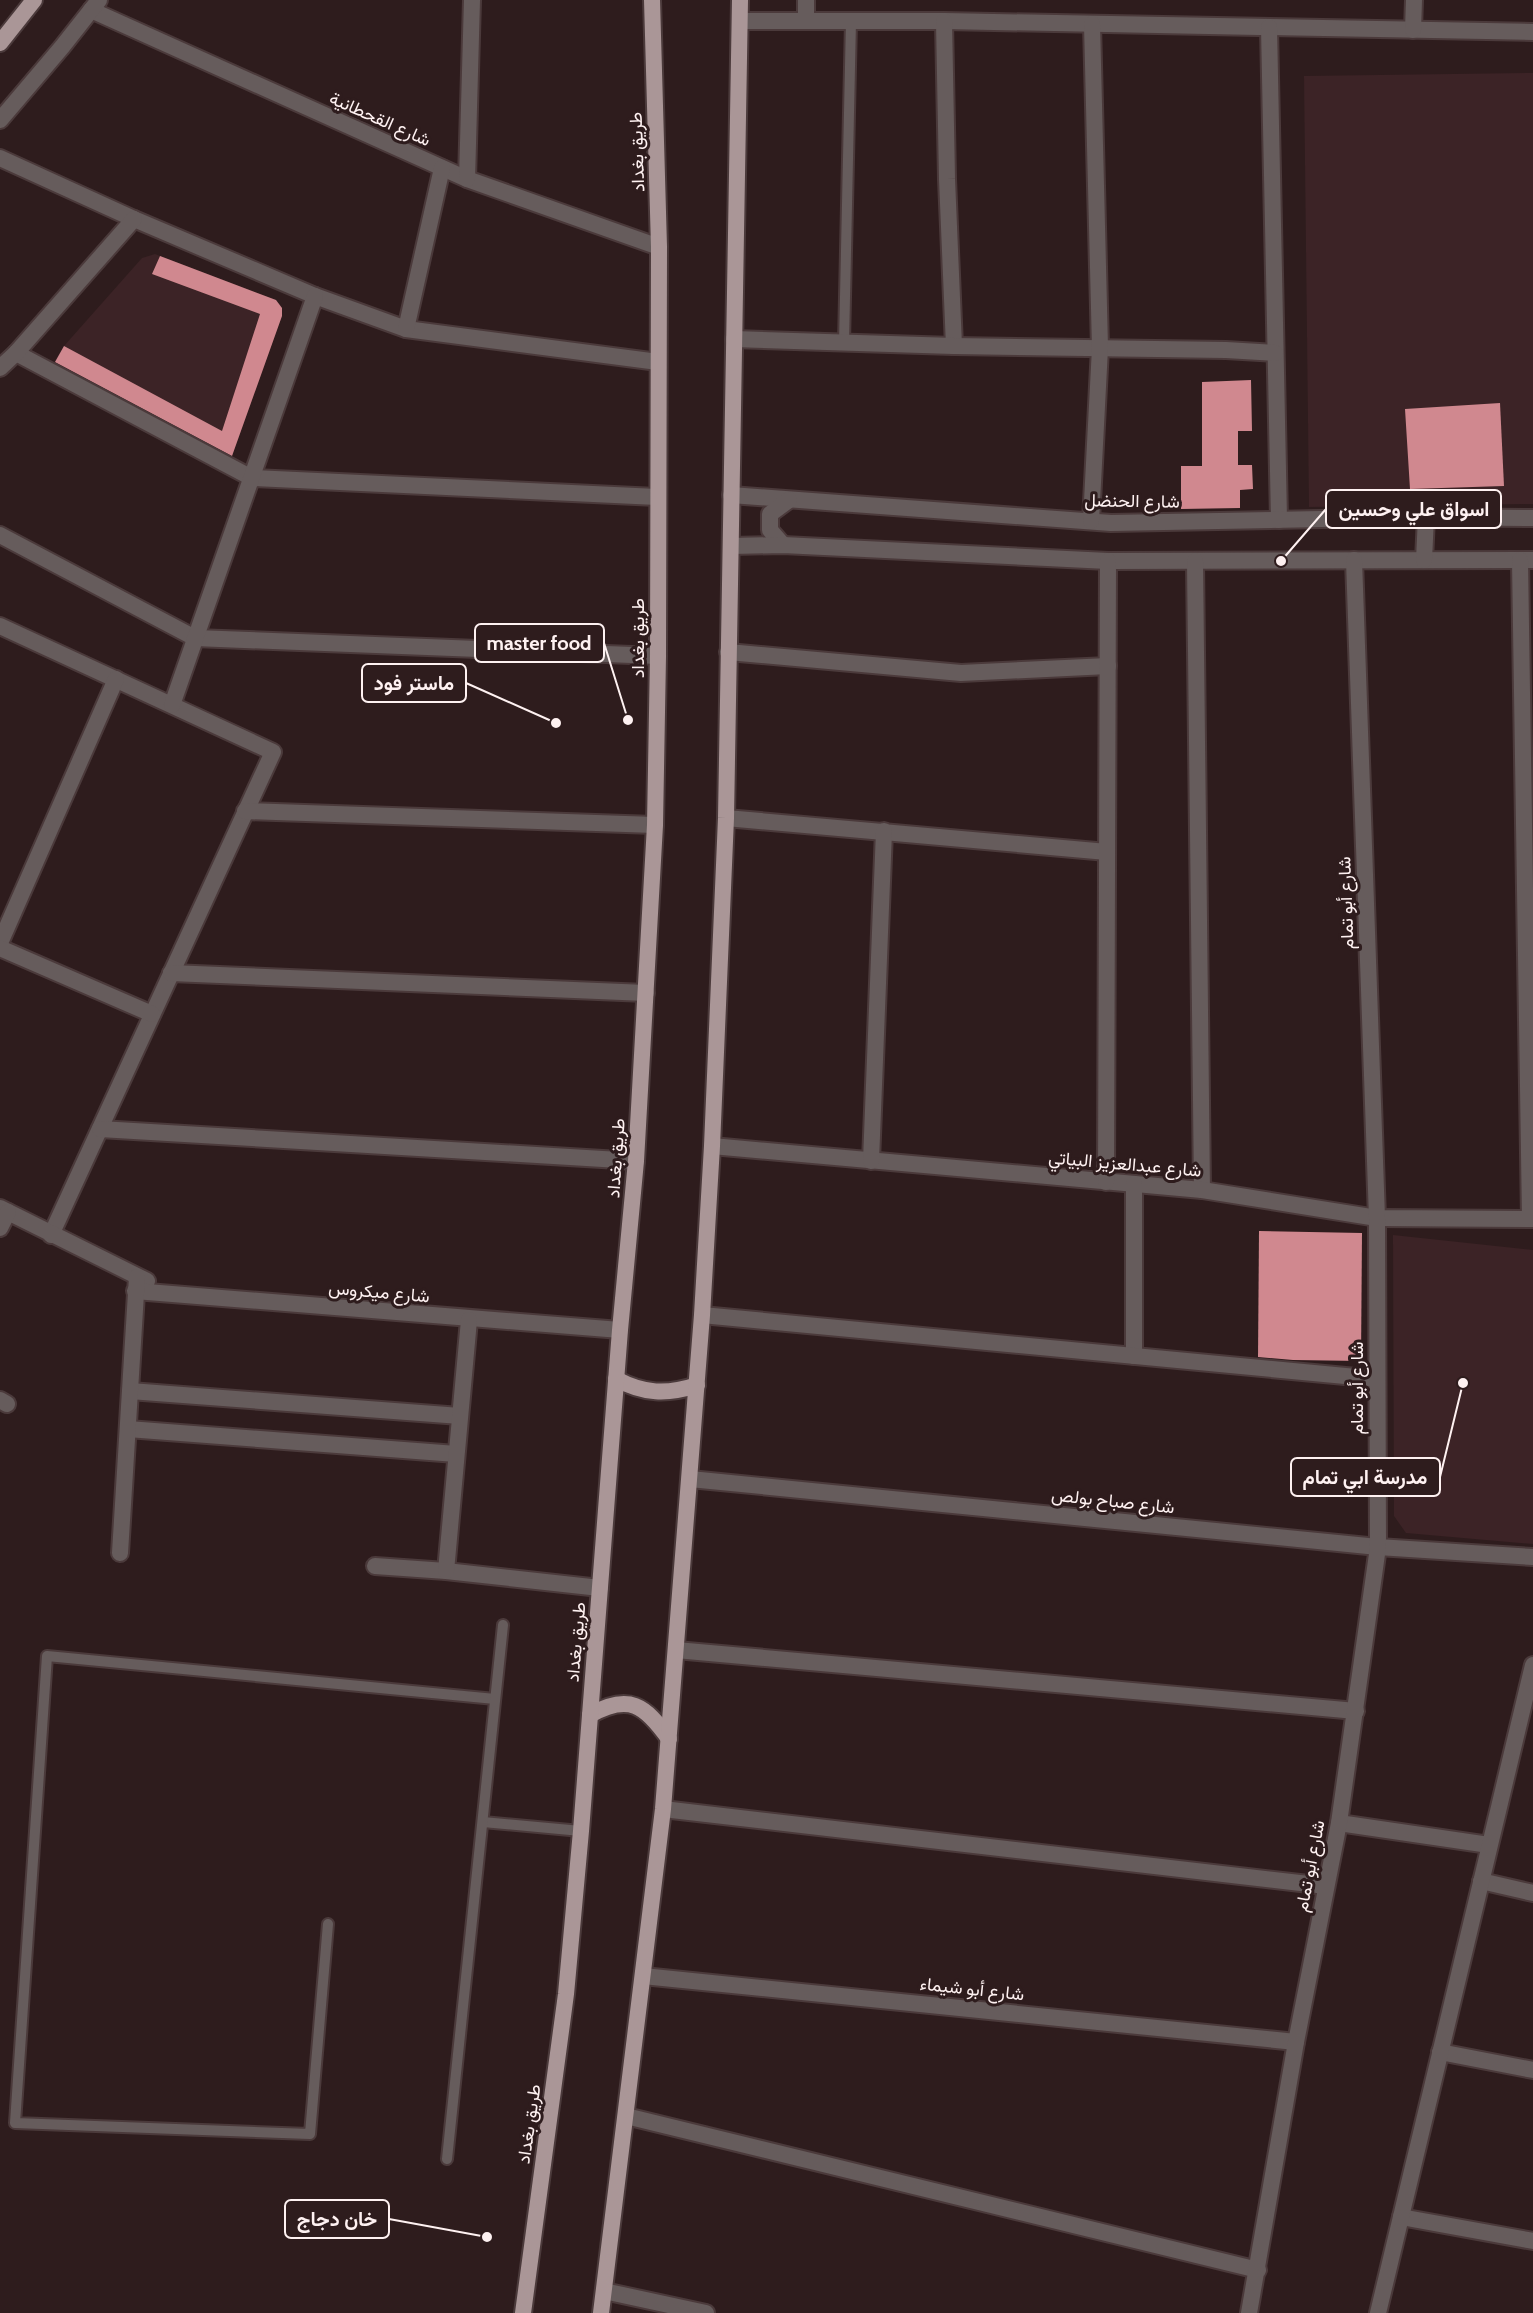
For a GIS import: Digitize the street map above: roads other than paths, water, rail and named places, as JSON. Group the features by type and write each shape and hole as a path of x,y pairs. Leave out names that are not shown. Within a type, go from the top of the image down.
{"main road":[{"path":"0,43 33,0"},
{"name":"طريق بغداد","path":"523,2313 566,1994 636,1161 646,993 655,825 658,656 659,247 652,0"},
{"path":"601,2313 663,1809 702,1315 712,1146 726,818 740,0"},
{"path":"616,1379 631,1387 656,1392 681,1390 697,1385"},
{"path":"590,1715 608,1705 625,1704 641,1708 655,1720 669,1739"}],"street":[{"path":"806,0 806,20"},
{"path":"1413,30 1414,0"},
{"path":"467,179 470,1"},
{"name":"شارع القحطانية","path":"95,5 467,179 659,247"},
{"path":"0,120 95,5"},
{"path":"741,21 944,21 1533,33"},
{"path":"944,21 947,179 954,346"},
{"path":"1091,521 1100,348 1092,24"},
{"path":"1269,27 1278,520"},
{"path":"0,158 134,219 315,296 406,329 658,362"},
{"path":"406,329 442,168"},
{"path":"0,368 16,353 134,219"},
{"path":"172,705 315,296"},
{"path":"734,339 1275,353"},
{"path":"16,353 252,478 657,496"},
{"name":"شارع الحنضل","path":"731,495 1091,521 1533,518"},
{"path":"783,545 770,530 770,514 789,500"},
{"path":"1424,560 1426,517"},
{"path":"0,535 195,638 658,656"},
{"path":"731,546 783,545 1108,561 1527,560 1532,1219"},
{"name":"شارع أبو تمام","path":"1249,2313 1296,2042 1339,1823 1378,1547 1377,1218 1354,560"},
{"path":"1106,1182 1108,561"},
{"path":"1195,561 1202,1190"},
{"path":"0,626 273,752 51,1235"},
{"path":"728,652 961,673 1108,666"},
{"path":"0,943 116,680"},
{"path":"245,811 655,825"},
{"path":"726,818 1107,852"},
{"path":"871,1161 884,831"},
{"path":"0,948 152,1014"},
{"path":"171,973 646,993"},
{"path":"100,1129 636,1161"},
{"name":"شارع عبدالعزيز البياتي","path":"712,1146 1202,1190 1377,1218 1532,1219"},
{"path":"1134,1184 1134,1356"},
{"path":"0,1228 4,1210 136,1284 120,1553"},
{"name":"شارع ميكروس","path":"136,1284 172,1294 469,1320 620,1330"},
{"path":"702,1315 1377,1379"},
{"path":"446,1571 469,1320"},
{"path":"130,1391 460,1416"},
{"path":"128,1429 456,1454"},
{"name":"شارع صباح بولص","path":"690,1479 1378,1547 1533,1557"},
{"path":"375,1566 446,1571 600,1588"},
{"path":"676,1650 1356,1711"},
{"path":"1378,2313 1489,1845 1528,1704 1533,1665"},
{"path":"663,1809 1326,1886"},
{"path":"1339,1823 1489,1845"},
{"path":"1481,1881 1533,1893"},
{"name":"شارع أبو شيماء","path":"643,1976 1296,2042"},
{"path":"1440,2052 1533,2070"},
{"path":"626,2116 1258,2270"},
{"path":"1401,2217 1533,2241"},
{"path":"604,2291 706,2313"}],"lane":[{"path":"844,343 852,21"},
{"path":"447,2159 503,1625"},
{"path":"328,1924 310,2134 15,2123 47,1656 495,1699"},
{"path":"483,1822 581,1832"}],"place":[{"name":"اسواق علي وحسين","path":"1281,561"},
{"name":"master food","path":"628,720"},
{"name":"ماستر فود","path":"556,723"},
{"name":"مدرسة ابي تمام","path":"1463,1383"},
{"name":"خان دجاج","path":"487,2237"}]}
